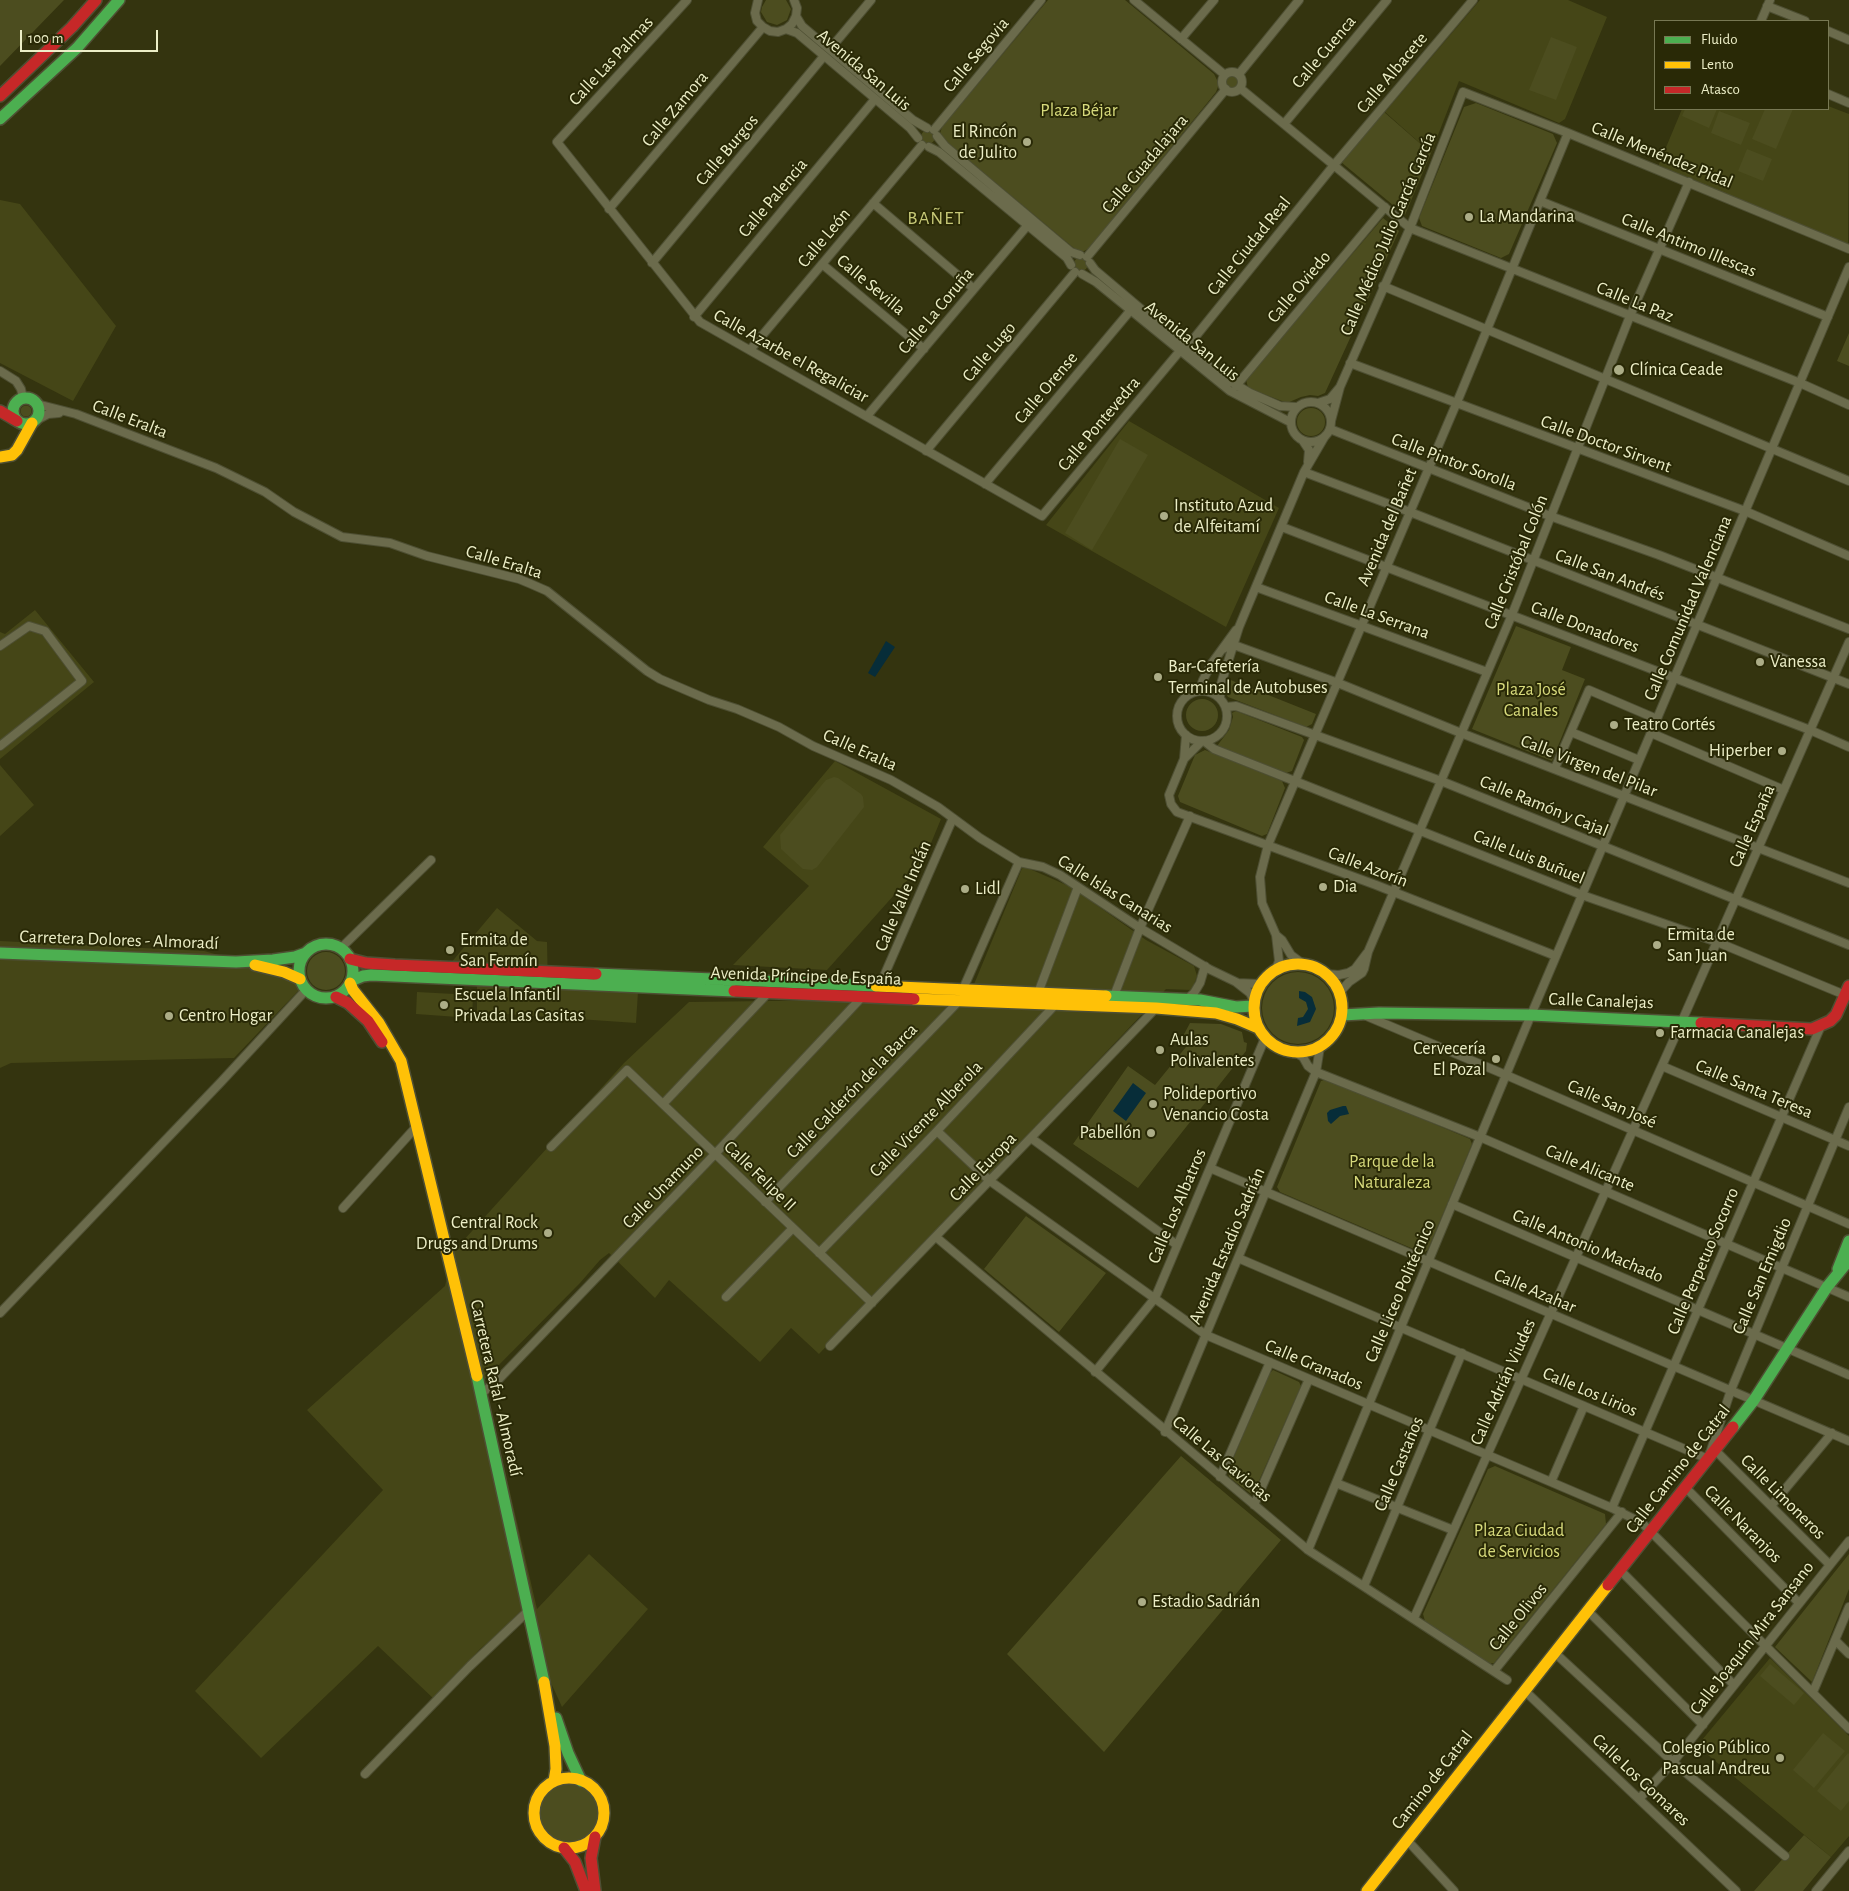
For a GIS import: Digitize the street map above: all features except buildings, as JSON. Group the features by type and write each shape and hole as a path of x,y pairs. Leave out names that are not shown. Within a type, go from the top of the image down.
{"main road":[{"path":"0,96 72,27 96,0"},
{"path":"0,119 77,48 119,0"},
{"path":"0,406 31,399 37,404 39,411 21,445 12,455 0,457"},
{"path":"20,401 13,414 18,421 21,445"},
{"path":"0,411 25,424 34,422"},
{"path":"236,962 295,957 306,953 318,945 325,944 340,948 352,965 351,982 344,991 336,997 324,998 314,996 306,990 300,979 299,966 306,953"},
{"name":"Carretera Dolores - Almoradí","path":"0,953 236,962"},
{"name":"Avenida Príncipe de España","path":"350,960 395,965 880,985 1055,1005 1156,1008 1216,1013 1258,1028"},
{"path":"236,962 284,972 300,979"},
{"path":"1294,963 1303,964 1316,967 1334,982 1341,998 1342,1015 1338,1028 1330,1039 1320,1047 1308,1052 1296,1053 1279,1049 1265,1038 1258,1028 1254,1017 1254,1003 1260,984 1270,973 1294,963"},
{"name":"Avenida Príncipe de España","path":"351,982 363,976 371,975 863,996 1038,993 1200,1000 1236,1007 1254,1003"},
{"name":"Carretera Rafal - Almoradí","path":"351,982 353,990 379,1023 401,1061 481,1394 545,1685 555,1746 556,1769 554,1781"},
{"path":"1821,1026 1836,1015 1848,993"},
{"name":"Carretera Rafal - Almoradí","path":"336,997 348,1003 368,1021 393,1062 409,1099"},
{"name":"Calle Canalejas","path":"1341,998 1379,1012"},
{"name":"Calle Canalejas","path":"1342,1015 1379,1012 1531,1015 1812,1028 1821,1026"},
{"path":"1830,1284 1849,1242"},
{"name":"Calle Camino de Catral","path":"1526,1692 1754,1400 1786,1348 1849,1260"},
{"name":"Carretera Rafal - Almoradí","path":"545,1685 568,1753 581,1781"},
{"name":"Camino de Catral","path":"1367,1891 1526,1692"},
{"path":"568,1778 581,1781 588,1783 600,1796 604,1810 602,1827 595,1837 583,1846 564,1848 551,1843 540,1832 534,1816 536,1801 542,1790 554,1781 568,1778"},
{"path":"595,1837 591,1858 595,1891"},
{"path":"564,1848 575,1862 586,1891"}],"street":[{"name":"Calle Las Palmas","path":"557,142 687,0"},
{"path":"756,2 755,13 757,21 770,31 778,32 792,24 796,16 797,8 794,0"},
{"path":"830,49 871,0"},
{"name":"Calle Segovia","path":"932,131 1041,0"},
{"path":"1134,0 1225,75"},
{"path":"1181,39 1214,0"},
{"path":"1239,74 1299,0"},
{"name":"Calle Cuenca","path":"1284,124 1386,0"},
{"name":"Calle Albacete","path":"1334,165 1473,0"},
{"path":"1760,20 1768,3 1803,20"},
{"name":"Avenida San Luis","path":"796,16 802,26 913,120 932,131 945,146 1071,252 1086,258 1095,270 1218,374 1236,386 1280,406 1296,408"},
{"name":"Calle Zamora","path":"609,209 763,27"},
{"name":"Avenida San Luis","path":"786,29 797,33 910,128 923,143 939,152 1067,258 1076,270 1089,277 1230,391 1290,422"},
{"path":"1829,31 1849,40"},
{"name":"Calle Burgos","path":"652,263 824,56"},
{"path":"1231,71 1239,74 1242,81 1240,88 1233,92 1226,89 1222,82 1225,75 1231,71"},
{"name":"Calle La Paz","path":"1240,88 1410,228 1800,383 1849,405"},
{"name":"Calle Guadalajara","path":"1086,258 1226,89"},
{"name":"Calle Menéndez Pidal","path":"1463,92 1689,182 1849,249"},
{"name":"Calle Médico Julio García García","path":"1220,697 1221,684 1239,627 1304,472 1329,429 1340,388 1410,228 1463,92"},
{"path":"1829,94 1849,103"},
{"name":"Calle Palencia","path":"694,317 875,99"},
{"path":"920,131 932,131 935,143 923,143 920,131"},
{"name":"Avenida del Bañet","path":"1276,969 1279,961 1276,935 1262,903 1260,876 1268,845 1456,404 1568,133"},
{"name":"Calle Azarbe el Regaliciar","path":"557,142 694,317 700,322 1042,516"},
{"name":"Calle León","path":"750,350 923,143"},
{"name":"Calle Ciudad Real","path":"1187,347 1334,165"},
{"name":"Calle Cristóbal Colón","path":"1341,998 1362,973 1368,952 1393,892 1512,615 1630,316 1689,182"},
{"name":"Calle Antimo Illescas","path":"1540,202 1828,317"},
{"path":"873,203 974,288"},
{"name":"Calle Oviedo","path":"1236,386 1385,207"},
{"name":"Calle La Coruña","path":"867,416 1027,226"},
{"path":"1073,258 1086,258 1088,270 1076,270 1073,258"},
{"name":"Calle Sevilla","path":"822,264 924,349"},
{"name":"Calle Comunidad Valenciana","path":"1531,1015 1849,267"},
{"name":"Calle Lugo","path":"926,450 1076,270"},
{"path":"1383,286 1849,481"},
{"name":"Calle Orense","path":"985,484 1130,310"},
{"name":"Calle Pontevedra","path":"1042,516 1180,352"},
{"name":"Calle Doctor Sirvent","path":"1350,363 1745,511 1849,556"},
{"path":"0,371 16,381 22,389 20,401"},
{"path":"1318,403 1330,399 1340,388"},
{"path":"1310,401 1325,407 1329,414 1329,429 1319,440 1311,442 1303,440 1292,430 1290,422 1296,408 1302,403 1310,401"},
{"path":"37,404 76,414"},
{"path":"34,422 48,414 76,414"},
{"name":"Calle Eralta","path":"76,414 216,468 265,492 294,512 342,537 390,543 427,556 502,574 531,584 547,592 647,671 660,679 780,727 813,746 891,780 938,807 953,818"},
{"name":"Calle Pintor Sorolla","path":"1329,429 1550,516 1849,629"},
{"path":"1303,440 1310,450 1308,464"},
{"name":"Calle San Andrés","path":"1304,472 1849,684"},
{"name":"Calle Donadores","path":"1282,527 1675,677 1849,747"},
{"name":"Calle La Serrana","path":"1256,587 1487,672"},
{"path":"0,646 29,626 45,631 82,681 0,746"},
{"name":"Calle Médico Julio García García","path":"1200,690 1212,663 1239,627"},
{"name":"Calle España","path":"1682,1021 1849,642"},
{"path":"1223,649 1234,645"},
{"name":"Calle Virgen del Pilar","path":"1234,645 1338,683 1461,733 1849,883"},
{"path":"1200,690 1211,692 1220,697 1226,707 1227,714 1224,729 1212,739 1203,741 1186,736 1180,729 1177,721 1179,704 1184,697 1200,690"},
{"path":"1555,768 1589,690 1657,719"},
{"name":"Calle Ramón y Cajal","path":"1226,707 1236,706 1441,781 1849,945"},
{"path":"1571,732 1639,760"},
{"path":"1651,733 1784,790"},
{"path":"1184,759 1186,736"},
{"path":"1184,759 1203,741"},
{"name":"Calle Luis Buñuel","path":"1203,741 1214,749 1582,895 1717,942 1848,993"},
{"name":"Calle Azorín","path":"1184,759 1170,795 1171,804 1177,812 1393,892 1556,956"},
{"path":"1114,996 1140,928 1190,816"},
{"name":"Calle Islas Canarias","path":"953,818 980,838 1019,862 1043,868 1060,875 1140,928 1236,982 1250,993 1254,1003"},
{"name":"Calle Valle Inclán","path":"880,985 953,818"},
{"path":"340,948 432,860"},
{"path":"961,995 1019,862"},
{"path":"1038,993 1078,887"},
{"name":"Avenida del Bañet","path":"1276,935 1282,940 1291,955 1303,964"},
{"name":"Calle Cristóbal Colón","path":"1326,974 1339,975 1348,973 1355,969 1368,952"},
{"path":"1187,1000 1200,983 1205,966"},
{"name":"Calle Islas Canarias","path":"1236,982 1260,984"},
{"path":"0,1313 221,1082 306,990"},
{"path":"663,1104 769,992"},
{"name":"Calle Calderón de la Barca","path":"765,1202 961,995"},
{"name":"Calle Unamuno","path":"481,1394 499,1379 715,1154 863,996"},
{"name":"Calle Vicente Alberola","path":"818,1253 1055,1005"},
{"name":"Calle Europa","path":"830,1346 1156,1008"},
{"name":"Calle San José","path":"1362,1014 1849,1224"},
{"name":"Calle Liceo Politécnico","path":"1308,1550 1531,1015"},
{"name":"Calle Adrián Viudes","path":"1414,1618 1682,1021"},
{"name":"Calle Perpetuo Socorro","path":"1612,1508 1821,1026"},
{"name":"Calle Los Albatros","path":"1095,1372 1155,1298 1265,1038"},
{"name":"Avenida Estadio Sadrián","path":"1165,1432 1316,1072 1320,1047"},
{"path":"1296,1053 1316,1072"},
{"name":"Calle Santa Teresa","path":"1662,1066 1849,1146"},
{"name":"Calle Felipe II","path":"551,1147 627,1070 872,1303"},
{"name":"Calle Alicante","path":"1316,1072 1480,1137 1782,1268 1830,1284 1849,1297"},
{"name":"Calle San Emigdio","path":"1712,1454 1730,1390 1849,1107"},
{"path":"343,1208 416,1128"},
{"name":"Calle Granados","path":"936,1131 990,1181 1206,1335 1622,1512 1642,1524 1849,1729"},
{"path":"1032,1138 1178,1244"},
{"name":"Calle Azahar","path":"1210,1168 1849,1441"},
{"name":"Calle Antonio Machado","path":"1452,1204 1849,1375"},
{"path":"726,1297 793,1228"},
{"name":"Calle Las Gaviotas","path":"936,1237 1165,1432 1308,1550 1506,1680"},
{"name":"Calle Los Lirios","path":"1238,1258 1645,1432 1712,1454"},
{"name":"Calle Castaños","path":"1364,1586 1462,1353"},
{"path":"1220,1477 1270,1362"},
{"path":"1254,1505 1309,1379"},
{"path":"1551,1482 1584,1406"},
{"path":"1771,1506 1832,1434"},
{"name":"Calle Limoneros","path":"1712,1454 1771,1506 1830,1565"},
{"path":"1336,1483 1453,1530"},
{"name":"Calle Naranjos","path":"1686,1488 1799,1603"},
{"name":"Calle Olivos","path":"1494,1671 1622,1512"},
{"name":"Calle Joaquín Mira Sansano","path":"1639,1798 1673,1762 1849,1541"},
{"path":"1621,1571 1734,1685"},
{"path":"1813,1692 1849,1607"},
{"path":"365,1774 470,1666 528,1611"},
{"path":"1588,1612 1703,1725"},
{"path":"1835,1640 1849,1654"},
{"path":"1555,1653 1673,1762 1785,1856"},
{"name":"Calle Los Gomares","path":"1526,1692 1736,1891"},
{"path":"1407,1840 1454,1891"},
{"path":"1816,1891 1849,1851"}],"shaded area":[{"path":"1480,0 1568,0 1607,17 1565,119 1559,123 1459,81 1431,153 1385,112"},
{"path":"1829,106 1849,114 1848,244 1657,169 1682,110 1829,110"},
{"path":"0,200 20,204 116,326 73,401 0,363"},
{"name":"Instituto Azud de Alfeitamí","path":"1129,421 1279,508 1226,627 1046,525"},
{"path":"35,610 94,682 0,759 0,632 5,634"},
{"path":"835,761 941,819 917,877 912,875 827,970 733,965 809,886 763,847"},
{"path":"0,765 34,805 0,836"},
{"path":"1023,866 1071,887 1146,940 1194,966 1197,976 1192,990 1166,989 819,1354 791,1328 760,1362 669,1280 655,1298 609,1253 600,1260 580,1283 484,1380 537,1609 589,1554 648,1609 562,1707 520,1615 480,1649 435,1700 378,1646 261,1758 195,1691 383,1490 307,1410 445,1286 453,1252 624,1063 689,1002 850,1000 965,1006"},
{"path":"497,908 537,941 547,942 548,988 638,992 636,1023 477,1012 477,985 450,964"},
{"path":"0,941 204,951 252,964 292,981 301,988 234,1058 11,1063 0,1068"},
{"name":"Escuela Infantil Privada Las Casitas","path":"417,992 473,995 472,1018 416,1014"},
{"name":"Colegio Público Pascual Andreu","path":"1770,1658 1849,1736 1849,1836 1831,1857 1697,1746"}],"green space":[{"path":"0,0 64,0 0,66"},
{"path":"766,0 786,0 791,9 787,20 777,25 767,22 761,12"},
{"name":"Plaza Béjar","path":"1048,0 1125,0 1214,74 1219,84 1216,92 1090,248 1082,252 1075,249 947,142 940,134 942,127"},
{"path":"1551,37 1577,47 1556,100 1529,90"},
{"path":"1232,75 1237,77 1239,82 1237,87 1232,89 1227,87 1225,82 1227,77"},
{"path":"1476,103 1553,134 1557,143 1509,254 1501,258 1422,226 1419,218 1464,107"},
{"path":"1685,110 1717,110 1709,128 1682,116"},
{"path":"1765,110 1793,110 1776,149 1752,139"},
{"path":"1719,111 1750,123 1741,145 1711,133"},
{"path":"1384,112 1431,153 1405,215 1341,162"},
{"path":"928,130 933,132 935,137 933,142 928,144 923,142 921,137 923,132"},
{"path":"1747,149 1772,159 1763,181 1738,171"},
{"path":"1383,218 1399,231 1325,393 1318,396 1301,397 1287,403 1248,388 1246,379"},
{"path":"1081,257 1086,259 1088,264 1086,269 1081,271 1076,269 1074,264 1076,259"},
{"path":"1849,333 1849,366 1837,361"},
{"path":"26,405 32,411 26,417 20,411"},
{"path":"1311,408 1321,412 1325,422 1321,432 1311,436 1301,432 1297,422 1301,412"},
{"path":"1120,439 1148,455 1092,550 1065,533"},
{"name":"Plaza José Canales","path":"1516,626 1571,647 1562,670 1585,679 1552,761 1472,729"},
{"path":"1228,679 1316,714 1312,724 1306,727 1228,697 1224,689"},
{"path":"1202,699 1208,700 1213,704 1217,709 1217,721 1213,726 1208,730 1202,731 1196,730 1191,726 1187,721 1186,715 1187,709 1191,704 1196,700"},
{"path":"1236,711 1302,737 1304,740 1292,771 1286,773 1217,746 1229,730 1233,717 1232,713"},
{"path":"1205,750 1282,781 1285,788 1267,834 1262,836 1180,802 1178,796 1195,755"},
{"path":"834,777 861,794 864,807 817,867 812,870 803,869 781,849 780,835 826,780"},
{"path":"326,952 333,953 339,958 344,964 344,978 339,984 333,989 326,990 319,989 313,984 308,978 307,971 308,964 313,958 319,953"},
{"path":"1298,972 1318,978 1328,988 1334,1008 1328,1028 1318,1038 1298,1044 1278,1038 1268,1028 1262,1008 1268,988 1278,978"},
{"name":"Polideportivo Venancio Costa","path":"1190,1023 1221,1024 1242,1032 1244,1042 1247,1043 1246,1051 1138,1188 1073,1144 1128,1066 1155,1085 1190,1042 1182,1038"},
{"name":"Parque de la Naturaleza","path":"1327,1079 1470,1139 1472,1144 1428,1250 1423,1253 1280,1192 1277,1187 1321,1081"},
{"path":"1026,1216 1106,1273 1059,1332 984,1269"},
{"path":"1273,1370 1299,1382 1301,1386 1254,1492 1250,1493 1229,1477 1228,1471 1269,1374"},
{"name":"Estadio Sadrián","path":"1181,1456 1281,1540 1104,1752 1007,1654"},
{"name":"Plaza Ciudad de Servicios","path":"1495,1466 1605,1514 1606,1524 1494,1663 1487,1664 1425,1621 1423,1614 1488,1469"},
{"path":"1849,1554 1849,1589 1812,1682 1775,1647"},
{"path":"1770,1664 1804,1693 1794,1705 1760,1676"},
{"path":"1823,1733 1845,1751 1814,1788 1793,1770"},
{"path":"1848,1753 1849,1801 1841,1811 1817,1791"},
{"path":"569,1784 580,1786 593,1797 598,1813 596,1824 585,1837 569,1842 558,1840 545,1829 540,1813 542,1802 553,1789"},
{"path":"1804,1835 1831,1857 1803,1891 1754,1891"}],"water":[{"path":"886,641 895,647 875,677 868,673"},
{"path":"1299,991 1305,992 1312,997 1316,1009 1310,1022 1297,1026 1298,1018 1303,1017 1308,1009 1306,1002 1299,998"},
{"path":"1133,1083 1146,1093 1126,1121 1113,1111"},
{"path":"1346,1106 1349,1114 1340,1116 1331,1124 1328,1121 1327,1113 1330,1110"}],"traffic: fast":[{"path":"0,119 77,48 119,0"},
{"path":"26,398 35,402 39,411 35,420 26,424 17,420 13,411 17,402 26,398"},
{"path":"326,944 336,946 345,952 351,961 353,971 351,981 345,990 336,996 326,998 316,996 307,990 301,981 299,971 301,961 307,952 316,946 326,944"},
{"path":"0,953 236,962 273,960 295,957 306,953"},
{"path":"596,974 876,986"},
{"path":"351,981 371,975 734,991"},
{"path":"1106,996 1200,1000 1236,1007 1253,1006"},
{"path":"1342,1015 1379,1013 1531,1015 1701,1023"},
{"path":"1838,1269 1849,1241"},
{"path":"1733,1427 1754,1400 1827,1287 1849,1260"},
{"path":"477,1376 544,1682"},
{"path":"556,1718 568,1753 581,1781"}],"traffic: slow":[{"path":"0,457 12,455 17,450 32,423"},
{"path":"1289,964 1307,964 1323,971 1335,983 1342,999 1342,1008 1342,1017 1335,1033 1323,1045 1307,1052 1289,1052 1273,1045 1261,1033 1254,1017 1254,999 1261,983 1273,971 1289,964"},
{"path":"255,965 284,972 300,979"},
{"path":"350,983 353,990 379,1023 401,1061 477,1376"},
{"path":"876,986 1106,996"},
{"path":"914,999 1156,1008 1216,1013 1258,1028"},
{"path":"1367,1891 1608,1585"},
{"path":"544,1682 555,1746 556,1769 554,1781"},
{"path":"569,1778 582,1781 594,1788 601,1800 604,1813 601,1826 594,1838 582,1845 569,1848 556,1845 544,1838 537,1826 534,1813 537,1800 544,1788 556,1781 569,1778"}],"traffic: jam":[{"path":"0,96 72,27 96,0"},
{"path":"0,411 17,421"},
{"path":"350,959 366,963 395,965 596,974"},
{"path":"1701,1023 1812,1029 1830,1021 1836,1015 1849,986"},
{"path":"734,991 914,999"},
{"path":"336,997 348,1003 368,1021 382,1042"},
{"path":"1608,1585 1733,1427"},
{"path":"595,1837 591,1858 595,1891"},
{"path":"564,1848 575,1862 586,1891"}],"place":[{"name":"El Rincón de Julito","path":"1027,142"},
{"name":"La Mandarina","path":"1469,217"},
{"name":"Clínica Ceade","path":"1619,370"},
{"name":"Instituto Azud de Alfeitamí","path":"1164,516"},
{"name":"Vanessa","path":"1760,662"},
{"name":"Bar-Cafetería Terminal de Autobuses","path":"1158,677"},
{"name":"Teatro Cortés","path":"1614,725"},
{"name":"Hiperber","path":"1782,751"},
{"name":"Dia","path":"1323,887"},
{"name":"Lidl","path":"965,889"},
{"name":"Ermita de San Juan","path":"1657,945"},
{"name":"Ermita de San Fermín","path":"450,950"},
{"name":"Escuela Infantil Privada Las Casitas","path":"444,1005"},
{"name":"Centro Hogar","path":"169,1016"},
{"name":"Farmacia Canalejas","path":"1660,1033"},
{"name":"Aulas Polivalentes","path":"1160,1050"},
{"name":"Cervecería El Pozal","path":"1496,1059"},
{"name":"Polideportivo Venancio Costa","path":"1153,1104"},
{"name":"Pabellón","path":"1151,1133"},
{"name":"Central Rock Drugs and Drums","path":"548,1233"},
{"name":"Estadio Sadrián","path":"1142,1602"},
{"name":"Colegio Público Pascual Andreu","path":"1780,1758"}],"district":[{"name":"BAÑET","path":"936,218"}]}
